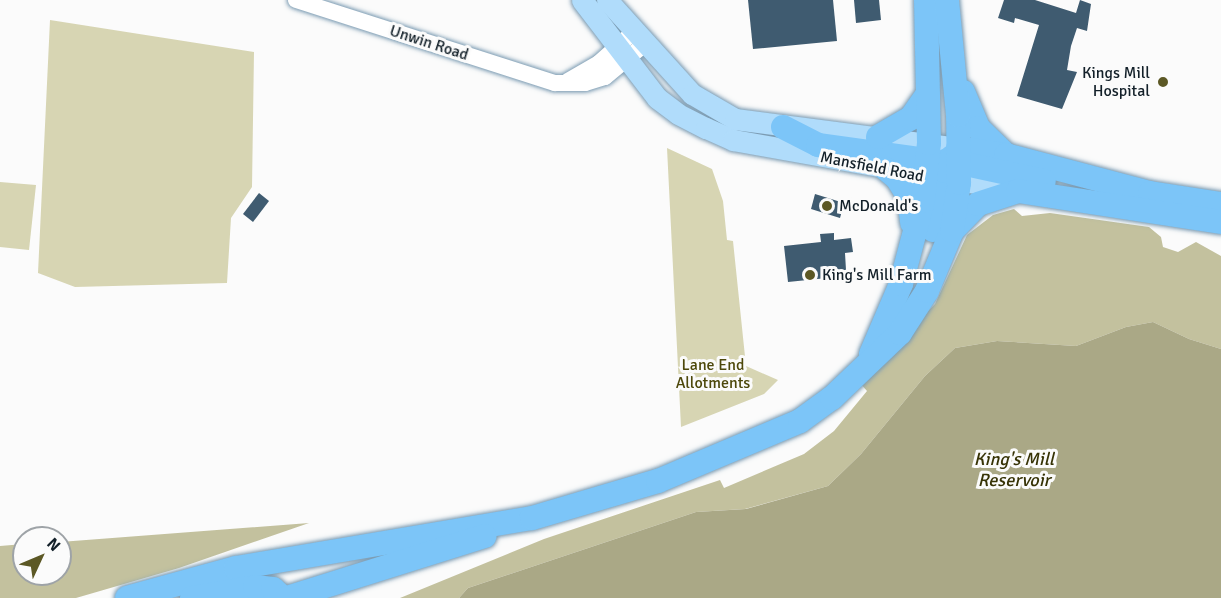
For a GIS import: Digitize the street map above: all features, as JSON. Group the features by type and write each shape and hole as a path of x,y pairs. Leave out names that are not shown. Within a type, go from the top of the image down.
{"highway":[{"path":"926,0 928,94 943,163 952,231"},
{"path":"868,362 943,163 938,11 940,0"},
{"path":"885,321 910,292 921,268 943,163 953,67 947,0"},
{"path":"953,67 978,128 1006,155"},
{"path":"878,137 911,118 928,94"},
{"path":"783,128 818,145 943,163 1063,185 1105,204"},
{"name":"Mansfield Road","path":"943,163 1006,155 1150,193 1221,204"},
{"path":"886,169 897,178 909,197 914,241"},
{"path":"192,598 336,591 532,518 658,481 788,428 832,398 900,333 927,291 952,231 978,204 1018,191"},
{"name":"Mansfield Road","path":"1018,191 1221,222"},
{"path":"127,598 195,578 532,518"},
{"path":"276,595 274,575 295,560"}],"main road":[{"name":"Mansfield Road","path":"582,0 630,45 705,103 735,119 783,128 878,137 1018,191"},
{"name":"Mansfield Road","path":"607,0 630,45 678,114 734,140 886,169 943,163"}],"street":[{"name":"Unwin Road","path":"296,0 561,84 605,77 630,45"},
{"path":"596,0 630,45"}],"green space":[{"path":"50,20 254,52 252,187 231,218 227,283 75,287 38,273"},
{"name":"Lane End Allotments","path":"667,148 712,169 723,201 727,240 733,241 746,366 778,380 764,394 681,427"},
{"path":"0,182 36,185 29,250 0,247"}],"shaded area":[{"path":"1014,209 1022,216 1050,213 1149,227 1161,237 1163,247 1178,252 1196,242 1221,256 1221,349 1189,339 1153,322 1126,327 1076,346 997,341 955,348 925,376 861,454 828,486 745,509 696,512 468,588 459,598 400,598 544,539 720,480 724,488 804,454 834,431 867,391 859,382 935,304 967,235 993,215"},
{"path":"309,523 179,568 76,598 0,598 0,546 12,545 12,586 72,586 72,541"}],"water":[{"name":"King's Mill Reservoir","path":"1153,322 1189,339 1221,349 1221,598 459,598 468,588 696,512 746,509 828,486 861,454 925,376 955,348 997,341 1076,346 1126,327"}],"building":[{"path":"748,0 833,0 837,41 753,49"},
{"path":"854,0 879,0 881,20 856,23"},
{"path":"1004,0 1035,0 1076,13 1080,0 1091,4 1087,31 1077,28 1071,46 1067,70 1077,72 1062,109 1017,96 1039,25 1015,18 1014,23 998,18"},
{"path":"259,193 269,201 253,222 243,214"},
{"name":"McDonald's","path":"815,194 844,203 840,218 811,209"},
{"path":"834,233 834,240 851,238 853,252 845,253 846,270 837,271 837,277 788,282 784,246 821,242 820,234"}],"place":[{"name":"Kings Mill Hospital","path":"1163,82"},
{"name":"McDonald's","path":"827,206"},
{"name":"King's Mill Farm","path":"810,275"}]}
